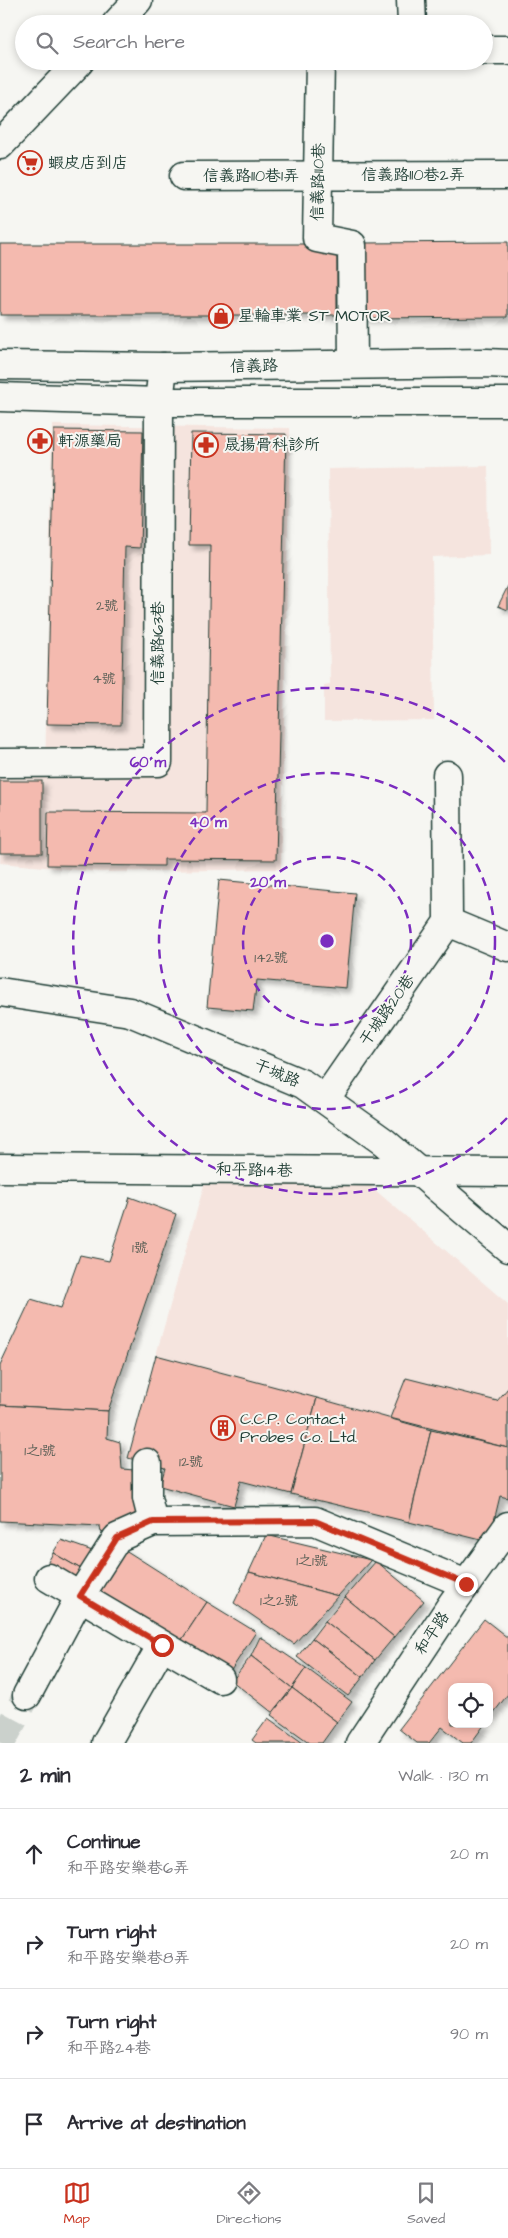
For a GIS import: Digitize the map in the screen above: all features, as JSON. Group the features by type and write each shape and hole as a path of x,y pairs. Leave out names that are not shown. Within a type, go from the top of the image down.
{"street":[{"path":"124,15 138,0"},
{"path":"411,0 412,15"},
{"path":"493,50 508,50"},
{"path":"0,144 71,70"},
{"name":"信義路110巷","path":"320,70 317,238 352,245 353,364"},
{"name":"信義路110巷2弄","path":"318,176 508,175"},
{"name":"信義路110巷1弄","path":"184,176 318,176"},
{"name":"信義路","path":"0,365 163,367 508,364"},
{"name":"信義路163巷","path":"0,763 158,762 160,402 163,367"},
{"path":"0,397 160,402 508,402"},
{"path":"447,775 448,922 508,947"},
{"name":"干城路20巷","path":"326,1098 448,922"},
{"name":"干城路","path":"0,992 130,1012 303,1084 326,1098 384,1142 508,1248"},
{"name":"和平路14巷","path":"0,1168 508,1172"},
{"path":"147,1463 147,1498 153,1522"},
{"path":"27,1694 80,1596 117,1538 153,1522 315,1521 466,1584"},
{"name":"和平路","path":"360,1743 466,1584 508,1526"},
{"path":"49,1578 220,1679"},
{"path":"106,1743 162,1645"}],"shaded area":[{"path":"52,425 290,428 281,869 100,872 0,863 0,774 45,774"},
{"path":"488,466 489,555 432,557 434,720 324,721 324,685 330,684 328,469"},
{"path":"208,1171 360,1177 508,1304 508,1388 497,1401 406,1378 390,1418 156,1355"}],"building":[{"path":"508,242 508,317 363,318 363,243"},
{"path":"0,244 337,244 337,315 0,315"},
{"path":"54,430 143,431 140,548 125,547 121,725 47,724"},
{"path":"191,433 286,434 276,860 164,859 164,866 47,865 48,812 206,813 210,545 189,545"},
{"path":"508,586 508,610 498,606"},
{"path":"0,781 42,781 42,853 0,853"},
{"path":"219,880 355,893 346,988 257,980 253,1011 207,1007"},
{"path":"130,1197 176,1214 108,1411 0,1405 0,1365 31,1299 61,1308 80,1255 109,1261"},
{"name":"C.C.P. Contact Probes Co. Ltd.","path":"156,1355 317,1398 291,1494 241,1481 234,1506 160,1486 165,1468 128,1458"},
{"path":"406,1378 497,1401 508,1388 508,1448 390,1418"},
{"path":"317,1398 431,1430 409,1522 291,1494"},
{"path":"0,1405 108,1411 107,1438 120,1442 122,1469 134,1470 136,1522 101,1532 100,1526 0,1521"},
{"path":"431,1430 508,1448 508,1498 500,1496 489,1542 409,1522"},
{"path":"266,1535 371,1560 338,1596 249,1572"},
{"path":"61,1540 101,1554 88,1573 53,1553"},
{"path":"119,1546 207,1602 179,1644 91,1594"},
{"path":"53,1553 88,1573 79,1589 44,1569"},
{"path":"376,1561 424,1601 394,1637 345,1597"},
{"path":"249,1572 338,1596 294,1644 234,1603"},
{"path":"345,1597 394,1637 375,1660 325,1621"},
{"path":"207,1602 256,1632 228,1675 179,1644"},
{"path":"484,1619 508,1638 508,1694 493,1714 493,1683 448,1683 448,1728 482,1728 471,1743 463,1743 442,1727 429,1743 417,1743 399,1729"},
{"path":"325,1621 375,1660 363,1677 312,1638"},
{"path":"260,1637 306,1668 292,1688 251,1656"},
{"path":"312,1638 363,1677 348,1696 297,1657"},
{"path":"251,1656 292,1688 273,1713 232,1681"},
{"path":"306,1668 352,1702 337,1722 292,1688"},
{"path":"292,1688 337,1722 322,1743 310,1743 271,1715"},
{"path":"268,1718 303,1743 256,1743 252,1740"}],"tunnel":[{"path":"1,1743 27,1695"}],"place":[{"name":"蝦皮店到店","path":"30,163"},
{"name":"星輪車業 ST MOTOR","path":"221,316"},
{"name":"軒源藥局","path":"40,441"},
{"name":"晟揚骨科診所","path":"206,445"},
{"name":"C.C.P. Contact Probes Co. Ltd.","path":"223,1428"}],"route":[{"path":"162,1645 80,1596 117,1538 153,1522 315,1521 466,1584"}]}
